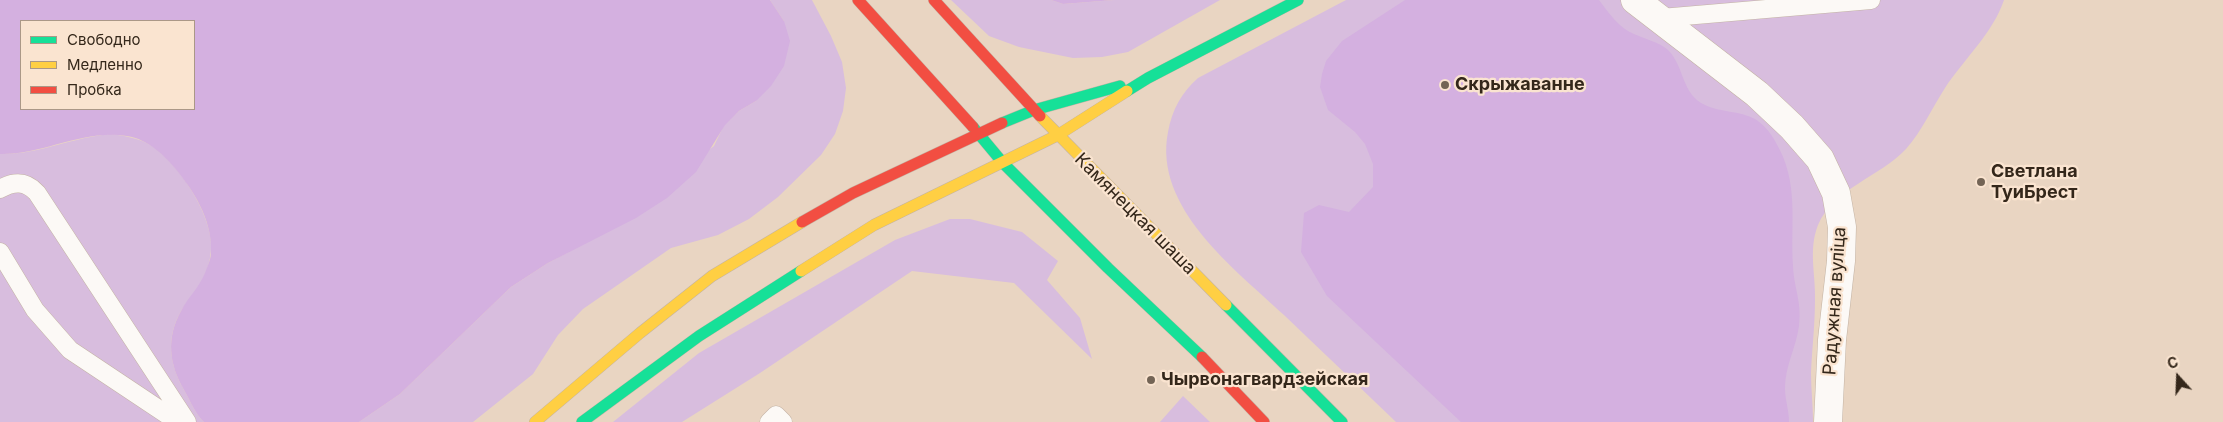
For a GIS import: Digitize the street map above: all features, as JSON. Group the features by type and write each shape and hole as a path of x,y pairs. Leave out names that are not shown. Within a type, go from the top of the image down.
{"main road":[{"path":"858,0 979,133 1002,163 1108,268 1187,342 1264,422"},
{"name":"Камянецкая шаша","path":"934,0 1058,135 1342,422"},
{"path":"582,422 699,336 791,275 874,225 1058,135 1148,78 1298,0"},
{"path":"535,422 640,333 712,276 853,193 979,133 1034,110 1148,78"}],"street":[{"name":"Радужная вуліца","path":"1635,0 1758,94 1792,127 1820,159 1836,193 1842,227 1841,261 1832,340 1828,422"}],"lane":[{"path":"1661,18 1871,0"},
{"path":"0,189 16,183 31,187 37,193 187,422"},
{"path":"0,252 35,310 70,350 178,422"},
{"path":"769,422 776,415 783,422"}],"shaded area":[{"path":"0,0 770,0 784,21 790,41 784,66 771,86 756,101 739,111 725,125 696,172 667,198 636,218 548,263 511,287 400,394 359,422 204,422 193,407 179,380 171,351 171,341 176,321 203,278 211,255 211,243 206,221 197,200 185,181 156,149 149,144 127,136 95,136 16,153 0,154"},
{"path":"770,0 812,0 842,62 846,88 843,111 835,134 821,155 778,197 749,219 718,235 671,248 583,309 558,335 533,374 473,422 359,422 400,394 511,287 548,263 591,240 714,146 724,125 739,111 756,101 784,21"},
{"path":"951,0 1051,0 1063,4 1114,0 1220,0 1128,52 1102,57 1073,58 1019,47 989,36"},
{"path":"1051,0 1114,0 1063,4"},
{"path":"1346,0 2004,0 1986,35 1945,88 1912,142 1895,159 1835,201 1825,212 1818,225 1813,244 1815,319 1811,373 1813,422 1396,422 1243,278 1202,235 1185,211 1173,186 1167,160 1168,132 1172,116 1182,96 1198,78"},
{"path":"1405,0 1599,0 1615,20 1629,32 1668,50 1678,64 1691,94 1697,100 1711,108 1749,116 1766,129 1783,156 1791,187 1793,266 1800,317 1798,334 1785,380 1789,422 1461,422 1327,296 1301,252 1304,213 1319,205 1349,212 1373,187 1373,164 1365,144 1355,132 1328,110 1320,87 1322,74 1326,61 1342,41"},
{"path":"111,134 141,141 150,145 161,154 184,179 203,212 211,244 210,258 201,283 176,321 171,341 171,350 179,380 195,411 204,422 0,422 0,154 28,152"},
{"path":"950,219 970,219 1022,232 1058,261 1047,280 1080,318 1092,359 1014,283 912,271 760,373 682,422 613,422 699,353 895,240"},
{"path":"1183,396 1210,422 1160,422"}],"traffic: fast":[{"path":"1127,91 1148,78 1298,0"},
{"path":"1002,123 1034,110 1120,86"},
{"path":"973,127 1003,163 1108,268 1202,357"},
{"path":"582,422 699,336 801,271"},
{"path":"1226,305 1342,422"}],"traffic: slow":[{"path":"801,271 874,225 1058,135 1127,91"},
{"path":"1040,116 1226,305"},
{"path":"535,422 640,333 712,276 802,222"}],"traffic: jam":[{"path":"858,0 973,127"},
{"path":"934,0 1040,116"},
{"path":"802,222 853,193 1002,123"},
{"path":"1202,357 1264,422"}],"place":[{"name":"Скрыжаванне","path":"1445,85"},
{"name":"Светлана ТуиБрест","path":"1981,182"},
{"name":"Чырвонагвардзейская","path":"1151,380"}]}
